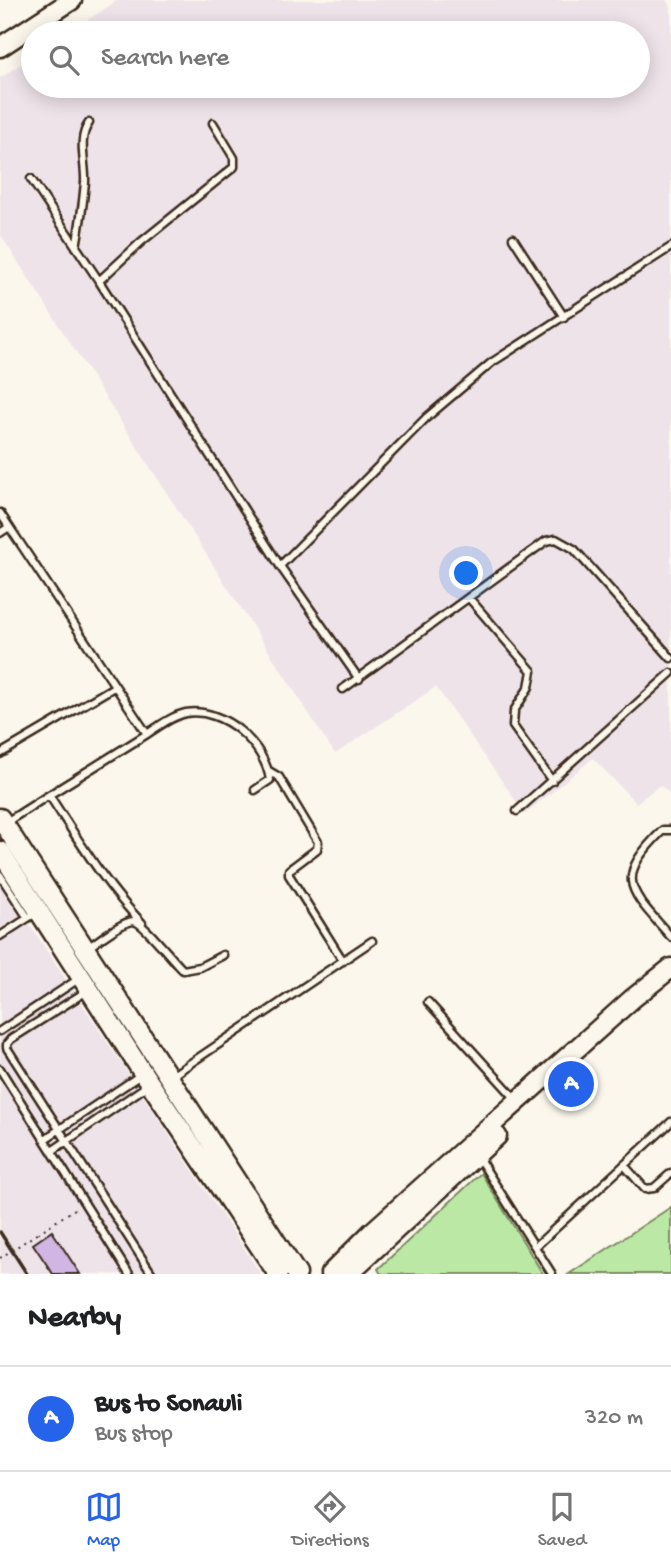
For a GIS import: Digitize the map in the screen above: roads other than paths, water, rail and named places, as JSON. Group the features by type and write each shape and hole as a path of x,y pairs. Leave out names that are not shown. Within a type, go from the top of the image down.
{"street":[{"path":"40,21 72,0"},
{"path":"0,47 21,33"},
{"path":"1,823 77,955 297,1274"},
{"path":"0,851 33,915 77,955"},
{"path":"348,1274 518,1101 671,968"},
{"path":"330,1274 373,1231 671,980"},
{"path":"157,1074 278,1274"}],"lane":[{"path":"76,247 85,177 83,139 89,123"},
{"path":"99,281 141,242 234,167 234,158 213,123"},
{"path":"31,180 99,281 281,566 359,679"},
{"path":"513,238 564,317"},
{"path":"281,566 426,418 491,363 671,247"},
{"path":"0,513 147,734"},
{"path":"0,533 9,527"},
{"path":"342,689 546,541 556,539 574,549 671,658"},
{"path":"468,598 532,671 529,687 514,711 513,726 552,781"},
{"path":"517,811 671,673"},
{"path":"0,754 114,687"},
{"path":"1,823 168,720 187,713 217,718 255,743 269,771 270,780 255,790"},
{"path":"269,771 279,777 318,842 317,849 289,870 289,875 343,961"},
{"path":"49,795 122,903 183,971 200,967 223,955"},
{"path":"671,830 663,830 644,849 632,867 632,890 671,937"},
{"path":"0,875 33,915 0,936"},
{"path":"77,955 128,923 142,923"},
{"path":"45,1139 157,1074 372,941"},
{"path":"0,1031 93,979"},
{"path":"93,979 7,1044 152,1274"},
{"path":"428,1002 518,1101"},
{"path":"0,1069 129,1274"},
{"path":"52,1151 157,1074"},
{"path":"535,1247 671,1122"},
{"path":"472,1150 552,1274"},
{"path":"624,1165 645,1189 654,1188 671,1173"}],"railway":[{"path":"0,1232 27,1274"}],"place":[{"name":"Bus to Sonauli","path":"571,1084"}]}
